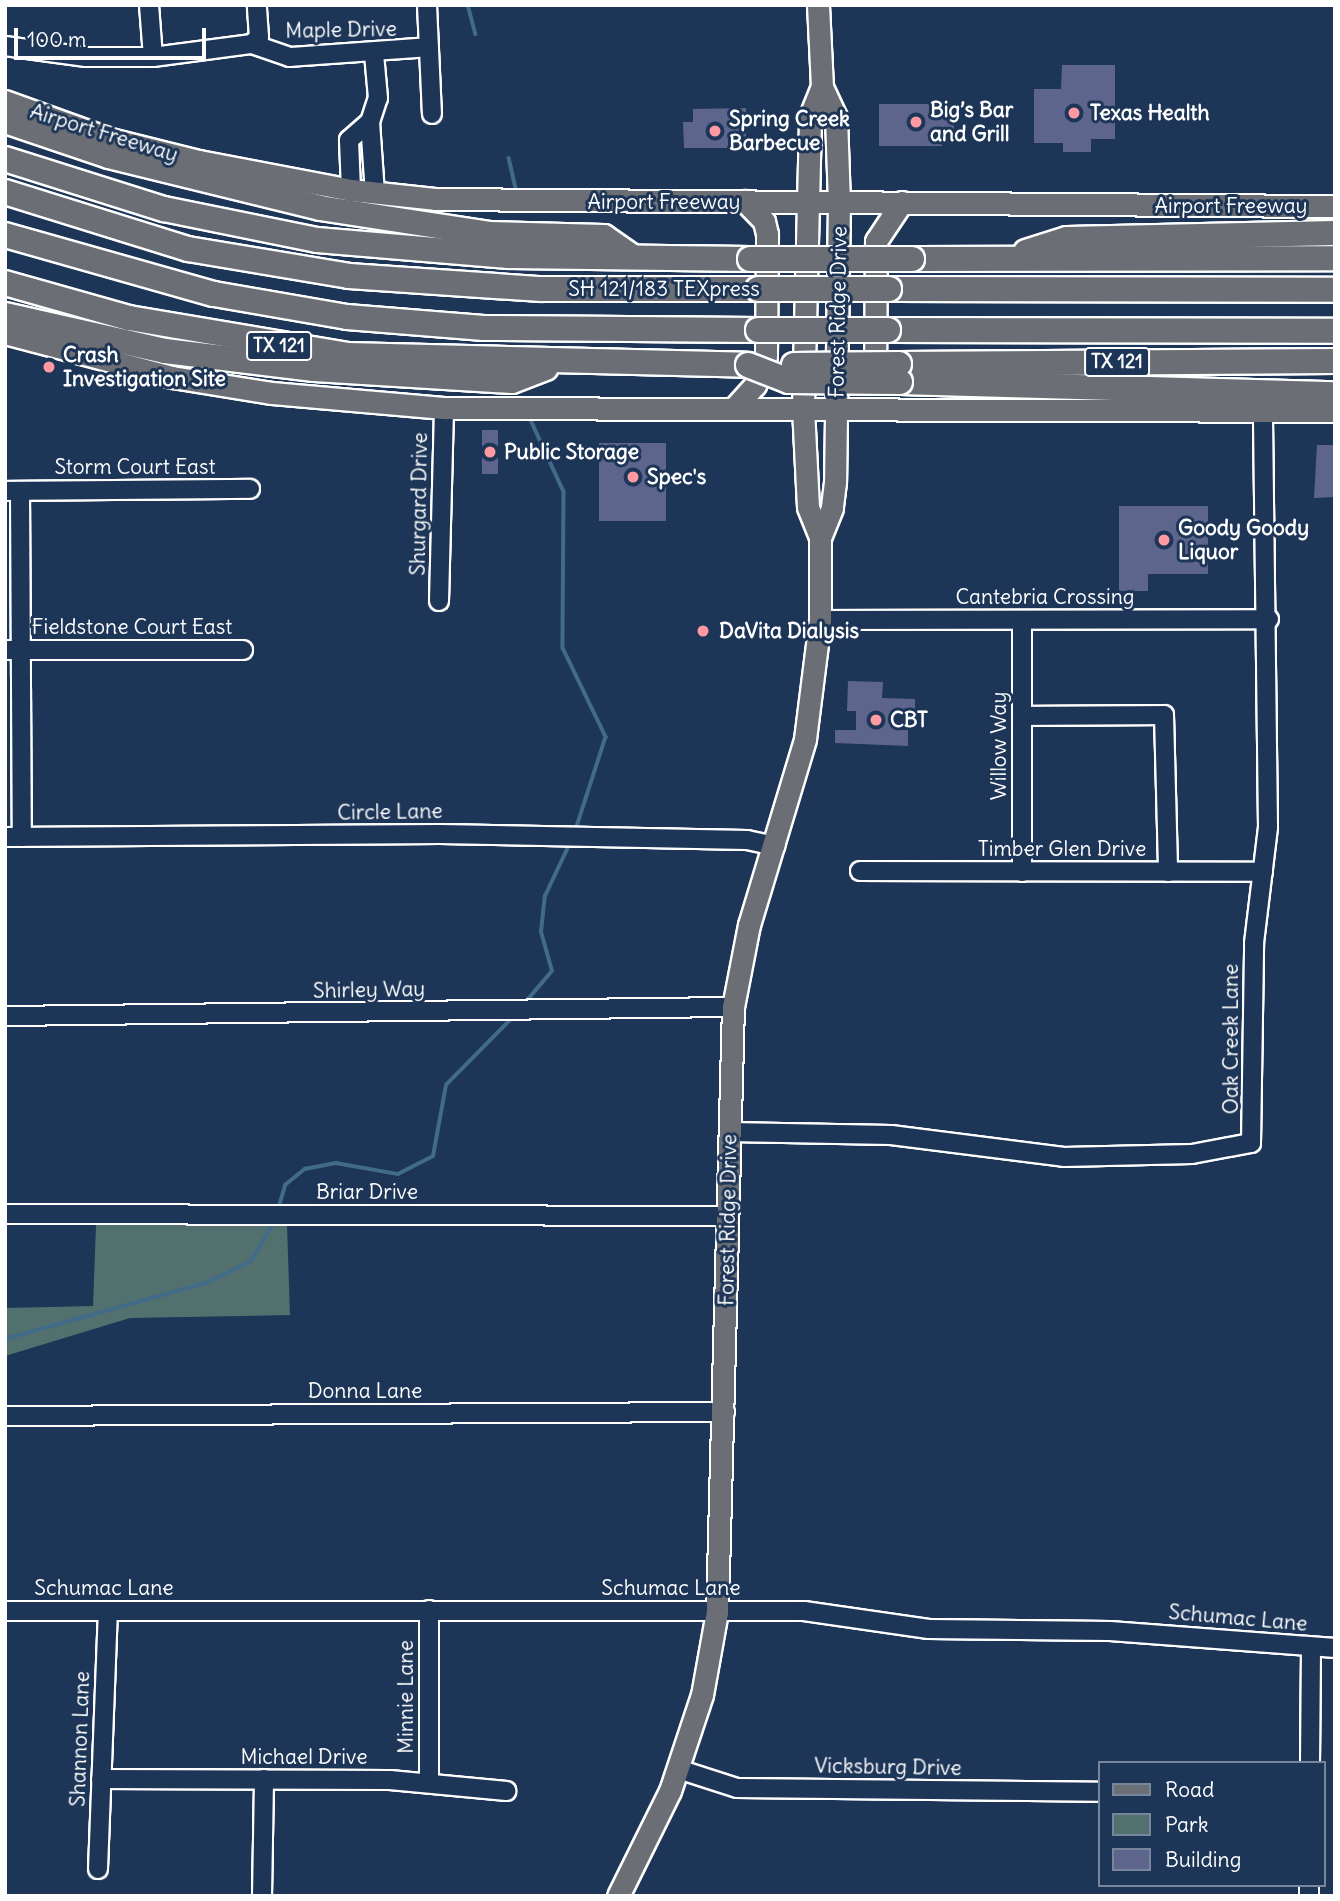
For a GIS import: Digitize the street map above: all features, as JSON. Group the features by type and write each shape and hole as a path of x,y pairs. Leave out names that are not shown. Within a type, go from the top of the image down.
{"highway":[{"path":"5,121 109,156 320,208 489,234 604,237 633,257"},
{"path":"5,159 164,209 317,240 495,255 750,259 1335,258"},
{"name":"SH 121/183 TEXpress","path":"5,192 188,249 349,275 542,289 1335,289"},
{"path":"1000,259 1067,239 1335,233"},
{"name":"SH 121/183 TEXpress","path":"5,235 214,295 348,317 484,328 1335,331"},
{"name":"TX 121","path":"5,283 129,318 257,343 347,355 560,363 741,365 899,373 1335,361"},
{"path":"5,315 165,351 402,377 512,381 560,363"},
{"path":"899,373 1335,394"}],"main road":[{"name":"Forest Ridge Drive","path":"818,5 822,87 836,117 839,201 837,407 832,509 820,537"},
{"name":"Forest Ridge Drive","path":"618,1896 649,1839 678,1769 702,1695 718,1612 733,1007 749,925 775,846 815,692 820,620 820,537 808,507 803,407 810,116 822,87"},
{"name":"Airport Freeway","path":"5,101 148,148 375,193 502,202 839,201 1335,206"},
{"path":"735,407 755,385 766,356 767,234 764,221 745,201"},
{"path":"891,408 873,377 876,241 902,202"},
{"path":"5,333 172,377 271,393 444,408 837,407 1335,411"}],"street":[{"path":"149,5 153,57"},
{"path":"252,44 259,37 257,5"},
{"path":"427,5 432,114"},
{"name":"Maple Drive","path":"5,46 86,57 153,57 252,44 290,57 374,54 429,47"},
{"path":"374,54 378,98 370,122 375,193"},
{"path":"351,190 349,141 370,122"},
{"name":"Shurgard Drive","path":"439,601 444,408"},
{"name":"Oak Creek Lane","path":"729,1132 891,1135 1063,1157 1244,1148 1253,1132 1254,943 1268,827 1269,619 1263,411"},
{"name":"Storm Court East","path":"13,491 250,489"},
{"path":"13,491 14,837"},
{"name":"Cantebria Crossing","path":"820,620 1269,619"},
{"name":"Willow Way","path":"1022,620 1022,872"},
{"name":"Fieldstone Court East","path":"13,650 243,650"},
{"path":"1022,716 1164,715 1168,872"},
{"name":"Circle Lane","path":"14,837 573,836 747,840 775,846"},
{"name":"Timber Glen Drive","path":"860,871 1263,872"},
{"name":"Shirley Way","path":"5,1016 733,1007"},
{"name":"Briar Drive","path":"5,1214 729,1216"},
{"name":"Donna Lane","path":"5,1416 725,1412"},
{"name":"Minnie Lane","path":"429,1610 429,1783"},
{"name":"Schumac Lane","path":"5,1611 804,1611 929,1629 1110,1631 1335,1648"},
{"name":"Shannon Lane","path":"98,1869 108,1611"},
{"path":"1310,1761 1311,1647"},
{"name":"Vicksburg Drive","path":"678,1769 737,1788 1098,1792"},
{"name":"Michael Drive","path":"101,1779 429,1783 506,1791"},
{"path":"262,1896 264,1779"}],"green space":[{"path":"96,1225 287,1225 290,1315 130,1318 5,1356 5,1308 93,1306"}],"building":[{"name":"Texas Health","path":"1062,65 1115,65 1115,139 1091,139 1091,152 1063,152 1063,143 1034,143 1034,89 1061,89"},
{"name":"Big’s Bar and Grill","path":"879,104 954,104 954,139 942,139 942,146 879,146"},
{"name":"Spring Creek Barbecue","path":"746,108 746,140 734,140 734,148 684,148 683,122 693,122 693,109"},
{"name":"Public Storage","path":"482,430 498,430 498,474 482,474"},
{"name":"Spec's","path":"599,443 666,443 666,521 599,521"},
{"path":"1317,445 1335,445 1335,497 1314,498"},
{"name":"Goody Goody Liquor","path":"1119,506 1208,506 1208,574 1148,574 1148,591 1119,591"},
{"name":"CBT","path":"848,681 883,682 882,698 915,699 915,711 896,710 896,730 908,730 908,746 835,743 835,730 856,730 856,711 847,711"}],"waterway":[{"path":"468,5 476,34"},
{"path":"509,158 516,189"},
{"path":"530,418 564,492 563,648 606,737 576,830"},
{"path":"524,1004 552,971 541,932 545,896 570,843"},
{"path":"278,1210 285,1185 305,1169 336,1163 398,1174 433,1156 446,1085 515,1015"},
{"path":"5,1339 206,1283 251,1261 275,1221"}],"place":[{"name":"Texas Health","path":"1074,113"},
{"name":"Big’s Bar and Grill","path":"916,122"},
{"name":"Spring Creek Barbecue","path":"715,131"},
{"name":"Crash Investigation Site","path":"49,367"},
{"name":"Public Storage","path":"490,452"},
{"name":"Spec's","path":"633,477"},
{"name":"Goody Goody Liquor","path":"1164,540"},
{"name":"DaVita Dialysis","path":"703,631"},
{"name":"CBT","path":"876,720"}]}
